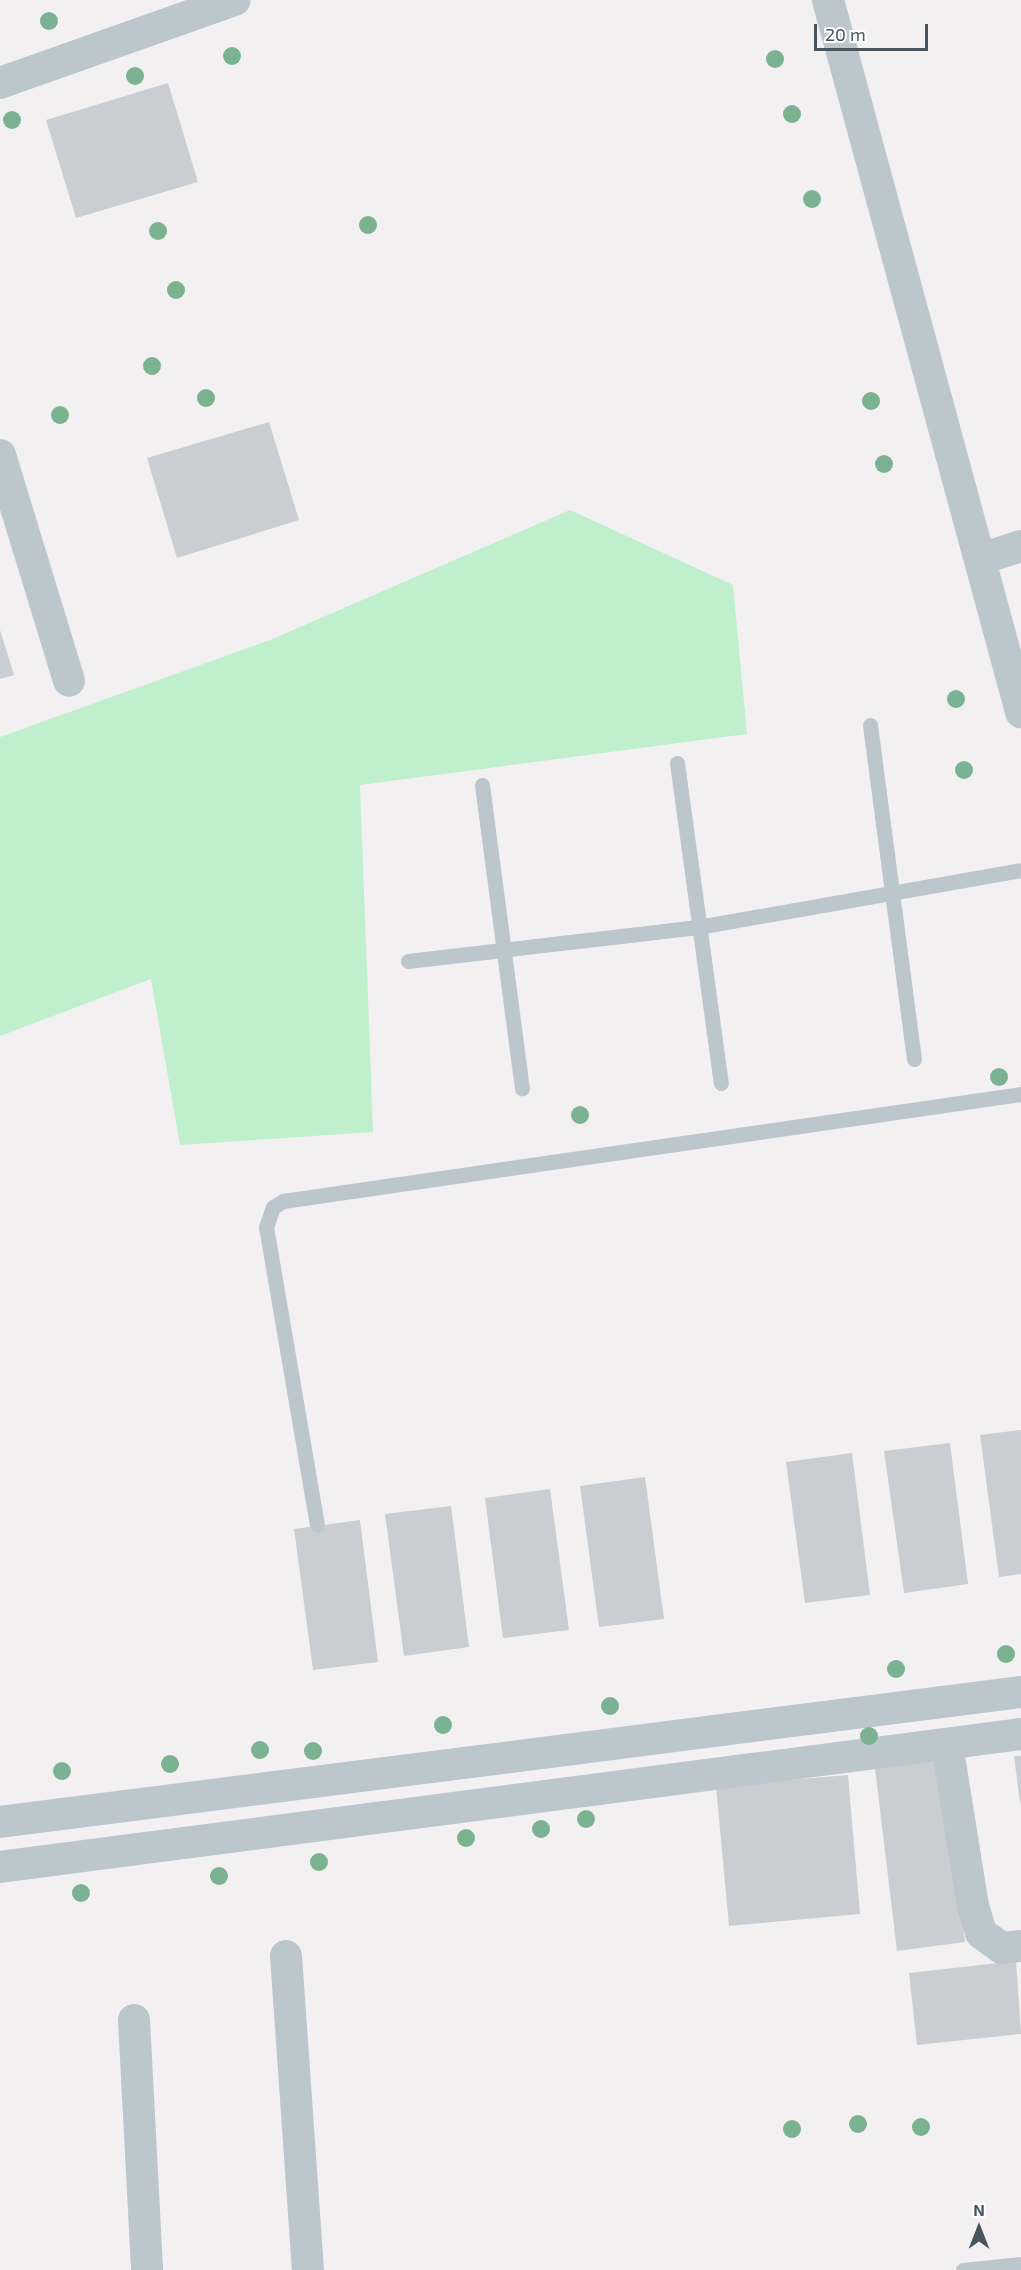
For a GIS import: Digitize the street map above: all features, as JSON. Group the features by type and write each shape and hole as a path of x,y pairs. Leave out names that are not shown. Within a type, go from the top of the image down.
{"street":[{"path":"0,83 181,9 235,0"},
{"path":"828,0 1021,712"},
{"path":"0,455 69,681"},
{"path":"981,559 1021,546"},
{"path":"0,1822 1021,1692"},
{"path":"0,1867 1021,1734"},
{"path":"947,1744 973,1906 981,1933 1002,1948 1021,1946"},
{"path":"286,1956 309,2270"},
{"path":"134,2020 147,2270"}],"lane":[{"path":"870,725 894,892 914,1059"},
{"path":"677,764 698,927 722,1083"},
{"path":"482,785 522,1088"},
{"path":"408,962 698,927 1021,870"},
{"path":"318,1525 266,1227 273,1207 283,1201 1021,1094"},
{"path":"963,2270 1021,2264"}],"green space":[{"path":"570,510 733,585 747,734 360,785 373,1132 180,1145 151,979 0,1036 0,737 270,640"}],"building":[{"path":"168,83 198,182 76,218 46,120"},
{"path":"269,422 299,520 177,558 147,458"},
{"path":"0,630 14,675 0,679"},
{"path":"1021,1430 1021,1574 999,1577 980,1435"},
{"path":"950,1443 968,1584 904,1593 884,1451"},
{"path":"852,1453 870,1595 805,1603 786,1462"},
{"path":"645,1477 664,1619 599,1627 580,1486"},
{"path":"550,1489 569,1630 503,1638 485,1498"},
{"path":"451,1506 469,1647 404,1656 385,1514"},
{"path":"360,1520 378,1662 313,1670 294,1529"},
{"path":"943,1753 965,1942 897,1951 874,1760"},
{"path":"1014,1756 1021,1756 1021,1803 1020,1803"},
{"path":"848,1775 860,1914 729,1926 716,1786"},
{"path":"1016,1961 1021,2034 917,2045 909,1973"}]}
